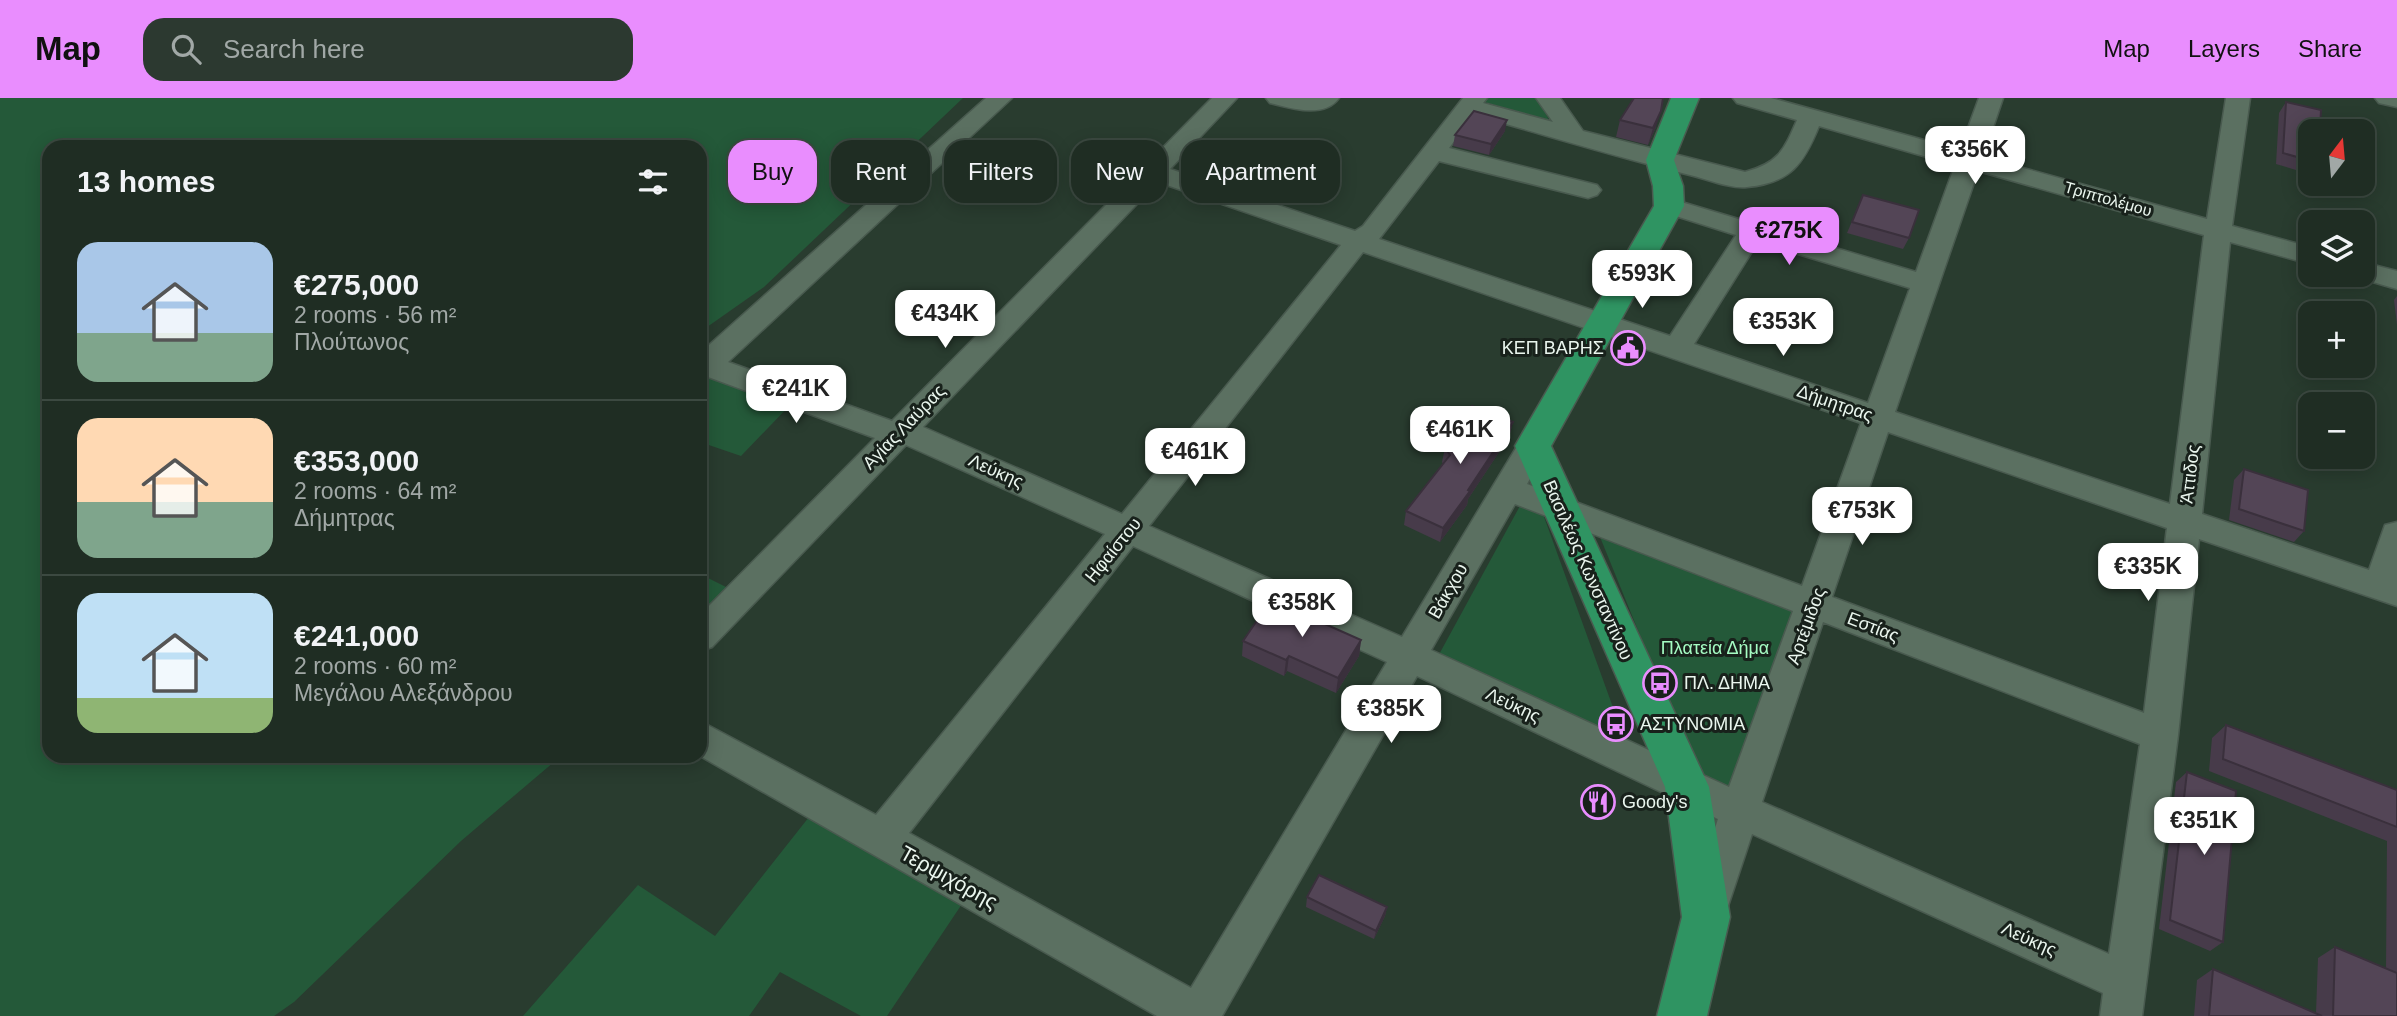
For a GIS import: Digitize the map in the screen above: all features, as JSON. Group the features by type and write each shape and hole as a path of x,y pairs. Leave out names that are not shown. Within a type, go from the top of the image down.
{"main road":[{"path":"1669,206 1668,186 1660,160 1685,98"},
{"name":"Βάκχου","path":"1533,446 1669,206"},
{"name":"Βασιλέως Κωνσταντίνου","path":"1533,446 1687,787 1706,917 1682,1016"}],"street":[{"path":"707,351 1000,98"},
{"name":"Αγίας Λαύρας","path":"1167,158 1225,98"},
{"path":"1278,98 1310,104 1328,98"},
{"path":"1548,98 1573,134"},
{"name":"Τριπτολέμου","path":"1745,98 2298,253"},
{"name":"Αρτέμιδος","path":"1706,917 1740,809 1814,605 1923,283 1991,98"},
{"name":"Άττιδος","path":"2123,999 2160,735 2218,230 2238,98"},
{"path":"2387,98 2397,100"},
{"path":"1472,102 1660,160 1745,180 1763,175 1787,163 1794,156 1811,116"},
{"name":"Ηφαίστου","path":"881,839 1358,241 1371,232 1472,102"},
{"path":"1433,152 1588,190"},
{"name":"Δήμητρας","path":"1167,176 2388,590"},
{"name":"Αγίας Λαύρας","path":"707,629 1124,203"},
{"path":"1669,206 1923,283"},
{"path":"1678,349 1752,231"},
{"path":"2375,274 2397,280"},
{"name":"Λεύκης","path":"707,357 886,431 918,436 1409,656 1687,787 1740,809 2123,999"},
{"name":"Βάκχου","path":"1198,1016 1533,446"},
{"name":"Εστίας","path":"1508,489 2160,735"},
{"path":"2388,590 2397,534"},
{"name":"Τερψιχόρης","path":"707,741 1198,1016"}],"green space":[{"path":"0,98 963,98 919,140 831,140 831,203 852,203 764,287 707,327 707,140 42,140 42,763 553,763 461,841 294,1002 274,1016 0,1016"},
{"path":"1487,98 1538,98 1549,120 1484,102"},
{"path":"707,369 793,402 741,456 707,444"},
{"path":"1521,504 1543,514 1627,746 1436,660"},
{"name":"Πλατεία Δήμα","path":"1600,537 1798,607 1732,790 1697,775"},
{"path":"707,578 734,591 707,619"},
{"path":"809,817 966,898 887,1016 861,1016 780,972 749,1016 523,1016 638,885 715,936"}],"building":[{"path":"1634,98 1663,98 1661,111 1653,128 1620,120"},
{"path":"2286,102 2321,110 2321,119 2298,119 2298,157 2283,153"},
{"path":"1474,111 1507,120 1491,144 1455,135"},
{"path":"1863,195 1919,210 1909,238 1852,222"},
{"path":"1472,406 1513,422 1468,490 1470,491 1443,528 1406,511 1450,455 1445,448"},
{"path":"2244,469 2308,490 2304,531 2239,509"},
{"path":"1271,600 1361,640 1338,678 1289,656 1286,660 1243,641"},
{"path":"2226,725 2397,790 2397,827 2223,759"},
{"path":"2187,772 2236,791 2223,942 2170,920"},
{"path":"1319,875 1387,907 1376,931 1307,897"},
{"path":"2335,947 2397,973 2397,1016 2333,1016"},
{"path":"2213,969 2322,1016 2209,1016"}],"place":[{"name":"ΚΕΠ ΒΑΡΗΣ","path":"1628,348"},
{"name":"ΠΛ. ΔΗΜΑ","path":"1660,683"},
{"name":"ΑΣΤΥΝΟΜΙΑ","path":"1616,724"},
{"name":"Goody's","path":"1598,802"}]}
